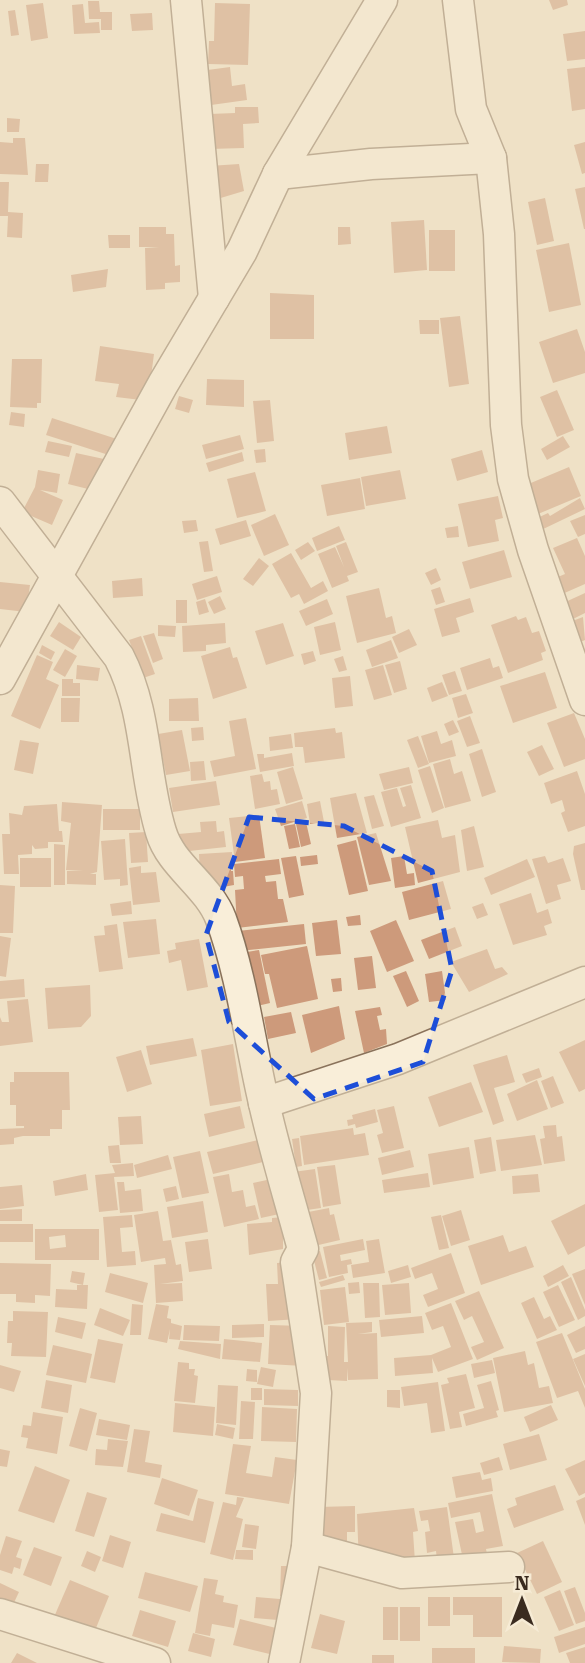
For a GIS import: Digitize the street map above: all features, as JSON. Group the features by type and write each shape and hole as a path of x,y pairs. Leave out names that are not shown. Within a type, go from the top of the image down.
{"street":[{"path":"186,0 214,298"},
{"path":"0,679 56,575 242,251 278,174 382,0"},
{"path":"457,0 471,109 491,158 499,234 506,425 513,480 533,550 585,700"},
{"path":"278,174 371,164 491,158"},
{"path":"0,502 119,657 130,678 140,713 161,834 173,853 211,897 221,919 264,1104 303,1248 296,1262 316,1393 307,1547 284,1663"},
{"path":"264,1104 398,1059 585,982"},
{"path":"307,1547 402,1573 509,1567"},
{"path":"0,1614 155,1663"}],"highlighted area":[{"path":"249,817 344,826 432,871 452,970 423,1062 314,1099 229,1022 206,935"}],"building":[{"path":"549,0 567,0 568,5 553,10"},
{"path":"88,1 99,1 100,12 112,12 112,30 101,30 101,19 89,19"},
{"path":"43,3 48,38 31,41 26,5"},
{"path":"215,3 250,4 248,65 208,64 209,41 214,41"},
{"path":"83,4 85,23 99,22 100,33 74,34 72,5"},
{"path":"15,10 19,35 11,36 8,11"},
{"path":"152,13 153,30 132,31 130,14"},
{"path":"585,31 585,59 567,61 563,34"},
{"path":"230,67 232,86 245,84 247,100 204,106 200,71"},
{"path":"585,67 585,109 572,111 567,69"},
{"path":"235,107 258,107 259,123 243,124 244,148 210,149 209,114 235,113"},
{"path":"7,118 20,119 19,132 7,132"},
{"path":"13,138 25,138 28,175 0,174 0,142 13,143"},
{"path":"585,142 585,173 582,174 574,145"},
{"path":"36,164 49,164 48,182 35,182"},
{"path":"239,164 244,191 214,200 209,166"},
{"path":"0,182 9,182 8,212 23,213 22,238 7,237 8,216 0,216"},
{"path":"585,187 585,229 584,229 575,189"},
{"path":"545,198 554,241 537,245 528,202"},
{"path":"424,220 427,270 394,273 391,222"},
{"path":"139,227 166,227 166,234 174,234 175,266 180,265 180,282 165,283 165,289 146,290 145,248 159,247 139,247"},
{"path":"338,227 350,227 351,244 338,245"},
{"path":"429,230 455,230 455,271 429,271"},
{"path":"108,235 130,235 130,248 109,248"},
{"path":"569,243 581,305 549,312 536,250"},
{"path":"108,269 106,287 73,292 71,275"},
{"path":"270,293 314,295 314,339 270,339"},
{"path":"460,316 469,384 449,387 440,318"},
{"path":"419,320 439,320 439,334 420,334"},
{"path":"577,329 585,352 585,373 553,383 539,342"},
{"path":"100,346 154,354 149,392 141,400 116,397 119,384 95,381"},
{"path":"12,359 42,359 41,403 37,403 37,408 10,407"},
{"path":"207,379 244,380 244,407 206,405"},
{"path":"557,390 574,430 557,437 540,397"},
{"path":"179,396 193,400 189,413 175,409"},
{"path":"270,400 274,441 257,443 253,401"},
{"path":"11,412 25,414 24,427 9,425"},
{"path":"52,418 123,441 118,458 46,435"},
{"path":"387,426 392,453 349,460 345,433"},
{"path":"240,435 244,449 206,459 202,445"},
{"path":"563,436 570,447 547,460 541,449"},
{"path":"48,441 72,446 69,457 45,452"},
{"path":"265,449 266,462 256,463 254,450"},
{"path":"482,450 488,472 457,481 451,459"},
{"path":"242,452 244,461 209,472 206,463"},
{"path":"76,453 104,459 96,491 68,484"},
{"path":"569,467 581,496 538,514 526,485"},
{"path":"38,470 60,474 57,493 40,490 63,500 52,525 22,512 35,487"},
{"path":"400,470 406,499 366,506 361,477"},
{"path":"255,472 266,511 237,518 227,479"},
{"path":"360,478 365,509 327,516 321,485"},
{"path":"498,496 503,518 495,520 499,541 468,547 458,504"},
{"path":"580,498 585,509 537,532 531,521 548,513 550,516"},
{"path":"275,514 289,545 264,556 251,525"},
{"path":"585,515 585,534 578,537 570,521"},
{"path":"196,520 198,531 184,533 182,521"},
{"path":"246,520 251,536 220,545 215,529"},
{"path":"339,526 345,540 317,551 312,538"},
{"path":"458,526 459,537 447,538 445,528"},
{"path":"577,538 585,556 585,584 560,595 553,579 565,574 553,548"},
{"path":"208,541 213,571 204,572 199,542"},
{"path":"308,542 315,551 301,560 295,550"},
{"path":"346,542 358,572 347,576 349,581 332,588 318,554 335,547 344,567 336,546"},
{"path":"504,550 512,577 470,589 462,562"},
{"path":"291,553 311,588 323,581 328,591 304,604 299,594 291,598 272,564"},
{"path":"259,558 269,566 253,586 243,579"},
{"path":"436,568 441,580 431,585 425,573"},
{"path":"217,576 222,592 197,600 192,584"},
{"path":"142,578 143,596 113,598 112,581"},
{"path":"0,582 30,585 26,612 0,609"},
{"path":"440,587 445,602 436,605 431,590"},
{"path":"379,588 386,618 392,616 396,633 357,643 346,596"},
{"path":"585,593 585,613 569,621 561,604"},
{"path":"220,596 226,609 214,614 208,602"},
{"path":"470,598 474,612 456,618 460,632 442,637 434,609"},
{"path":"205,599 209,612 199,615 196,602"},
{"path":"327,599 333,614 306,626 299,611"},
{"path":"176,600 187,600 187,623 176,623"},
{"path":"516,616 518,620 526,617 532,633 539,631 546,651 541,653 543,660 508,673 491,625"},
{"path":"583,617 585,640 576,644 567,623"},
{"path":"59,622 81,637 73,650 50,636"},
{"path":"335,622 341,650 320,655 314,627"},
{"path":"225,623 226,643 206,645 206,651 183,652 182,626"},
{"path":"283,623 294,656 266,665 255,631"},
{"path":"158,625 176,626 175,637 158,636"},
{"path":"409,629 417,645 399,653 392,637"},
{"path":"154,633 163,659 153,663 143,636"},
{"path":"141,636 155,674 143,678 129,640"},
{"path":"391,640 398,658 372,667 366,650"},
{"path":"42,645 55,652 51,660 39,653"},
{"path":"230,647 233,658 237,657 247,688 213,699 201,656"},
{"path":"65,649 77,656 65,677 53,670"},
{"path":"313,651 316,661 304,665 301,654"},
{"path":"37,655 53,662 46,679 59,685 40,729 11,716"},
{"path":"343,656 347,670 339,672 334,659"},
{"path":"490,658 493,668 499,666 503,678 467,690 460,668"},
{"path":"400,661 407,689 394,693 385,665"},
{"path":"77,665 100,668 98,681 76,679"},
{"path":"383,665 392,695 374,700 365,670"},
{"path":"455,671 462,691 449,695 442,675"},
{"path":"545,672 557,708 513,723 500,686"},
{"path":"350,676 353,706 335,708 332,678"},
{"path":"62,679 73,679 73,683 80,683 80,696 62,696"},
{"path":"442,682 448,696 432,702 427,688"},
{"path":"466,694 473,713 458,718 452,698"},
{"path":"61,698 80,698 79,722 61,722"},
{"path":"198,698 199,721 169,721 169,699"},
{"path":"574,713 585,739 585,759 564,767 547,723"},
{"path":"470,716 480,743 467,747 457,721"},
{"path":"246,718 256,769 214,777 210,761 235,756 229,721"},
{"path":"453,720 459,732 449,736 444,724"},
{"path":"203,727 204,740 192,741 191,728"},
{"path":"335,728 336,733 342,732 345,758 305,763 303,747 295,747 294,733"},
{"path":"182,730 190,771 166,775 158,734"},
{"path":"437,731 441,744 452,740 456,756 429,763 421,736"},
{"path":"291,734 293,748 270,751 269,737"},
{"path":"418,736 429,764 418,768 407,740"},
{"path":"20,740 39,743 33,774 14,770"},
{"path":"542,745 554,769 539,776 527,752"},
{"path":"482,749 496,792 482,797 469,754"},
{"path":"292,753 294,766 260,772 257,754 264,754 264,758"},
{"path":"450,759 454,774 462,771 471,801 445,808 433,764"},
{"path":"204,761 206,780 191,781 190,762"},
{"path":"430,766 444,808 432,813 418,770"},
{"path":"293,767 303,799 286,804 277,772"},
{"path":"409,767 413,783 384,790 379,774"},
{"path":"577,771 585,794 585,826 568,832 561,813 565,811 562,800 551,804 544,783"},
{"path":"262,774 264,782 270,781 271,790 277,789 280,804 255,809 250,776"},
{"path":"216,781 220,805 173,812 169,788"},
{"path":"411,785 421,818 391,827 381,792 397,788 403,807 406,806 400,788"},
{"path":"356,793 367,833 337,838 330,798"},
{"path":"374,795 384,826 372,829 364,797"},
{"path":"302,801 307,818 281,826 275,809"},
{"path":"320,801 324,822 310,824 307,804"},
{"path":"62,802 102,805 97,872 90,874 96,874 96,885 67,884 67,871 83,871 66,870 71,823 61,821"},
{"path":"57,804 59,831 62,831 63,842 48,842 48,848 35,849 32,845 32,854 18,855 19,874 4,874 2,834 10,834 9,813 22,815 24,806"},
{"path":"103,809 140,809 140,830 103,830"},
{"path":"259,815 265,858 235,862 229,818"},
{"path":"438,820 442,838 455,835 460,872 418,883 405,827"},
{"path":"216,821 217,832 224,831 226,847 180,852 178,834 201,832 200,822"},
{"path":"306,822 311,844 301,847 296,824"},
{"path":"295,824 300,847 289,849 284,826"},
{"path":"474,826 484,867 467,871 461,830"},
{"path":"146,832 148,862 131,863 129,833"},
{"path":"376,833 391,881 369,885 357,837"},
{"path":"125,839 128,885 120,886 120,879 104,880 101,841"},
{"path":"356,840 368,891 349,895 337,845"},
{"path":"585,843 585,890 581,890 573,854 574,846"},
{"path":"54,844 65,845 65,885 54,885"},
{"path":"232,852 231,871 234,885 206,890 200,876 199,854"},
{"path":"317,855 318,864 301,866 300,857"},
{"path":"296,856 304,895 289,898 281,858"},
{"path":"404,856 407,874 414,873 415,885 395,888 391,858"},
{"path":"545,856 548,863 563,858 571,881 557,885 561,899 546,904 532,859"},
{"path":"20,858 51,858 51,887 20,887"},
{"path":"279,859 281,874 265,876 266,882 276,881 278,899 283,899 288,922 237,928 235,890 244,889 243,876 235,877 234,864"},
{"path":"527,859 535,877 491,895 484,878"},
{"path":"141,866 141,873 156,872 160,902 133,905 129,868"},
{"path":"443,881 451,909 409,920 402,892"},
{"path":"0,885 15,886 13,933 0,933"},
{"path":"531,893 537,913 548,909 552,923 544,926 547,935 513,945 499,904"},
{"path":"131,901 132,914 112,916 110,904"},
{"path":"483,903 488,915 477,919 472,907"},
{"path":"360,915 361,925 348,926 346,917"},
{"path":"156,919 160,954 128,958 123,922"},
{"path":"337,920 341,954 316,956 312,923"},
{"path":"396,920 414,961 387,972 370,931"},
{"path":"117,924 123,969 99,972 94,936 105,935 104,926"},
{"path":"304,924 306,944 240,951 238,931"},
{"path":"455,927 462,946 429,959 421,940"},
{"path":"0,936 11,938 6,977 0,976"},
{"path":"199,939 208,987 187,991 181,960 169,963 167,951 176,949 175,943"},
{"path":"307,946 318,999 277,1008 269,974 265,974 261,955"},
{"path":"487,949 495,969 502,967 508,974 469,992 451,962"},
{"path":"259,950 270,1003 253,1007 241,953"},
{"path":"372,956 376,988 358,990 354,958"},
{"path":"406,971 419,1001 407,1007 393,976"},
{"path":"442,971 446,1000 429,1002 425,974"},
{"path":"341,978 342,991 333,992 331,979"},
{"path":"24,979 25,997 0,999 0,981"},
{"path":"90,985 91,1016 81,1027 48,1029 45,988"},
{"path":"28,999 33,1042 0,1046 0,1017 2,1022 9,1022 7,1001"},
{"path":"339,1006 345,1039 311,1053 302,1015"},
{"path":"380,1007 382,1015 377,1016 380,1030 386,1029 387,1044 364,1053 355,1011"},
{"path":"291,1012 296,1033 268,1039 264,1017"},
{"path":"193,1038 197,1056 150,1065 146,1046"},
{"path":"585,1040 585,1089 579,1092 559,1052"},
{"path":"233,1044 242,1101 210,1106 201,1050"},
{"path":"141,1050 152,1084 127,1092 116,1057"},
{"path":"507,1055 515,1082 494,1088 504,1121 493,1125 473,1065"},
{"path":"539,1068 542,1077 526,1083 522,1074"},
{"path":"14,1072 69,1072 70,1110 62,1110 62,1129 50,1129 50,1136 23,1136 14,1138 14,1144 0,1145 0,1129 24,1128 16,1126 16,1105 10,1105 10,1082 14,1082"},
{"path":"553,1076 564,1103 551,1108 541,1081"},
{"path":"537,1080 548,1109 517,1121 507,1094"},
{"path":"471,1082 483,1112 439,1127 428,1097"},
{"path":"240,1106 245,1128 209,1137 204,1114"},
{"path":"394,1106 404,1148 382,1153 377,1135 383,1133 377,1110"},
{"path":"375,1109 378,1122 356,1128 355,1124 348,1126 347,1120 353,1119 352,1115"},
{"path":"141,1116 143,1144 120,1145 118,1117"},
{"path":"556,1125 557,1137 562,1136 565,1161 544,1164 540,1139 545,1138 543,1126"},
{"path":"353,1128 354,1135 365,1133 369,1155 304,1165 300,1136"},
{"path":"535,1135 542,1165 501,1171 496,1140"},
{"path":"491,1137 496,1171 480,1174 474,1140"},
{"path":"299,1138 302,1166 296,1167 292,1139"},
{"path":"262,1139 267,1161 213,1174 207,1152"},
{"path":"119,1145 121,1163 110,1163 108,1146"},
{"path":"469,1147 474,1178 433,1185 428,1154"},
{"path":"410,1150 414,1167 382,1175 378,1158"},
{"path":"200,1151 209,1193 182,1198 173,1157"},
{"path":"168,1155 172,1169 137,1178 134,1165"},
{"path":"133,1163 134,1176 114,1177 118,1210 99,1212 95,1175 115,1173 112,1165"},
{"path":"335,1165 341,1204 323,1207 317,1167"},
{"path":"315,1169 321,1208 300,1211 293,1172"},
{"path":"428,1173 430,1187 384,1193 382,1180"},
{"path":"86,1174 88,1190 55,1196 53,1181"},
{"path":"229,1174 232,1192 243,1190 246,1207 255,1205 259,1219 224,1227 213,1177"},
{"path":"538,1174 540,1192 513,1194 512,1176"},
{"path":"276,1178 284,1213 261,1218 253,1183"},
{"path":"117,1182 124,1182 125,1191 141,1189 143,1211 120,1213"},
{"path":"22,1185 24,1206 0,1209 0,1187"},
{"path":"176,1186 179,1199 166,1202 163,1189"},
{"path":"203,1201 208,1232 172,1238 167,1207"},
{"path":"585,1204 585,1246 568,1255 551,1221"},
{"path":"329,1208 330,1215 334,1214 340,1240 310,1247 303,1213"},
{"path":"22,1209 22,1221 0,1221 0,1210"},
{"path":"461,1210 470,1240 451,1246 442,1216"},
{"path":"158,1211 163,1241 171,1240 176,1265 181,1264 183,1281 160,1284 182,1283 183,1301 156,1303 154,1265 166,1264 165,1258 141,1262 134,1215"},
{"path":"132,1215 133,1227 120,1228 122,1252 135,1251 136,1265 107,1267 103,1217"},
{"path":"441,1215 449,1248 439,1250 431,1217"},
{"path":"283,1217 283,1249 249,1255 247,1224 272,1222 272,1218"},
{"path":"0,1224 33,1224 33,1242 0,1242"},
{"path":"35,1229 99,1229 99,1260 35,1260","holes":["65,1235 66,1247 50,1249 49,1237"]},
{"path":"503,1235 509,1252 526,1246 534,1267 481,1285 468,1246"},
{"path":"208,1239 212,1269 189,1272 185,1242"},
{"path":"363,1239 365,1250 340,1255 341,1261 351,1259 352,1264 347,1265 348,1273 329,1277 323,1247"},
{"path":"379,1239 385,1273 353,1278 351,1265 369,1262 366,1241"},
{"path":"320,1251 327,1278 319,1280 312,1253"},
{"path":"451,1253 465,1293 428,1307 423,1295 438,1289 432,1273 415,1279 411,1268"},
{"path":"291,1262 299,1319 268,1321 266,1284 278,1284 277,1263"},
{"path":"0,1263 51,1264 50,1296 35,1295 35,1303 16,1302 16,1294 0,1294"},
{"path":"408,1265 411,1277 391,1283 388,1271"},
{"path":"563,1265 569,1276 548,1287 543,1276"},
{"path":"585,1269 585,1305 572,1274"},
{"path":"72,1271 85,1273 83,1285 70,1282"},
{"path":"110,1273 148,1283 143,1303 105,1292"},
{"path":"343,1275 345,1280 321,1287 319,1282"},
{"path":"571,1277 585,1310 585,1316 578,1320 561,1282"},
{"path":"359,1282 360,1293 349,1294 348,1283"},
{"path":"363,1283 379,1283 380,1317 365,1318"},
{"path":"409,1283 411,1313 385,1315 382,1285"},
{"path":"77,1285 88,1285 87,1309 55,1307 56,1289 77,1290"},
{"path":"558,1285 575,1320 559,1327 543,1292"},
{"path":"345,1287 349,1322 324,1325 320,1290"},
{"path":"479,1291 504,1348 477,1360 471,1347 484,1342 472,1316 464,1320 455,1301"},
{"path":"534,1297 544,1319 550,1316 557,1330 537,1339 521,1303"},
{"path":"451,1303 473,1359 438,1372 432,1358 433,1373 395,1376 394,1358 431,1355 451,1347 443,1326 432,1330 425,1313"},
{"path":"132,1304 143,1305 141,1335 130,1335"},
{"path":"156,1304 169,1306 167,1318 171,1319 171,1323 182,1326 180,1340 169,1339 170,1329 167,1343 148,1339"},
{"path":"100,1308 130,1320 123,1336 94,1325"},
{"path":"13,1311 48,1312 46,1357 11,1356 12,1343 7,1343 8,1321 13,1321"},
{"path":"422,1316 424,1333 381,1337 379,1320"},
{"path":"58,1317 86,1323 82,1339 55,1332"},
{"path":"372,1322 372,1332 358,1334 377,1333 378,1379 348,1380 347,1368 347,1381 328,1380 328,1367 323,1367 323,1356 328,1356 328,1326 345,1327 344,1362 348,1362 346,1323"},
{"path":"264,1324 264,1337 232,1338 232,1325"},
{"path":"184,1325 220,1326 219,1341 183,1340"},
{"path":"270,1325 304,1326 303,1366 268,1364"},
{"path":"585,1326 585,1349 576,1353 567,1335"},
{"path":"562,1333 585,1389 585,1408 578,1391 557,1398 536,1342"},
{"path":"98,1339 123,1344 115,1383 90,1378"},
{"path":"224,1339 262,1343 260,1362 222,1359"},
{"path":"180,1341 221,1344 220,1359 178,1349"},
{"path":"53,1345 92,1354 86,1383 46,1375"},
{"path":"525,1351 528,1365 534,1363 539,1388 549,1386 553,1403 504,1412 493,1358"},
{"path":"585,1354 585,1386 573,1359"},
{"path":"492,1360 495,1373 474,1378 471,1364"},
{"path":"178,1362 189,1363 189,1369 195,1369 194,1375 198,1376 195,1403 174,1401"},
{"path":"0,1365 21,1371 14,1392 0,1388"},
{"path":"261,1367 276,1370 273,1387 257,1384"},
{"path":"247,1369 257,1370 257,1382 246,1381"},
{"path":"466,1374 475,1408 459,1412 462,1427 450,1429 441,1385 449,1383 447,1378"},
{"path":"46,1380 72,1385 68,1413 41,1408"},
{"path":"491,1381 499,1410 496,1411 498,1417 466,1426 463,1414 484,1408 477,1385"},
{"path":"438,1382 445,1431 431,1433 427,1403 404,1406 401,1387"},
{"path":"218,1385 238,1386 236,1425 216,1423"},
{"path":"251,1388 262,1388 262,1400 251,1400"},
{"path":"264,1389 298,1390 298,1406 264,1405"},
{"path":"387,1390 400,1390 400,1408 387,1407"},
{"path":"241,1401 255,1402 253,1439 239,1439"},
{"path":"175,1403 215,1407 213,1436 173,1432"},
{"path":"551,1405 558,1420 530,1432 524,1417"},
{"path":"262,1407 297,1409 296,1442 261,1441"},
{"path":"80,1408 97,1413 87,1451 69,1446"},
{"path":"33,1412 63,1417 57,1454 26,1448 28,1438 21,1437 23,1425 31,1426"},
{"path":"99,1419 130,1425 127,1440 96,1435"},
{"path":"217,1424 235,1428 233,1439 215,1435"},
{"path":"134,1429 150,1431 145,1462 162,1465 160,1478 127,1472"},
{"path":"539,1434 547,1460 510,1470 503,1444"},
{"path":"108,1439 128,1441 123,1467 95,1465 96,1449 107,1450"},
{"path":"233,1444 251,1446 246,1473 272,1477 275,1457 297,1460 289,1504 225,1494"},
{"path":"0,1449 10,1451 7,1467 0,1466"},
{"path":"499,1457 503,1470 484,1475 480,1463"},
{"path":"585,1460 585,1493 579,1496 565,1469"},
{"path":"35,1466 70,1480 54,1523 18,1511"},
{"path":"480,1472 482,1480 491,1478 493,1491 456,1498 452,1477"},
{"path":"162,1478 198,1490 189,1516 154,1504"},
{"path":"555,1485 564,1510 514,1528 507,1509 517,1505 515,1498"},
{"path":"87,1492 107,1498 94,1537 75,1531"},
{"path":"492,1494 503,1546 486,1549 488,1559 464,1564 455,1522 473,1519 476,1533 484,1531 480,1512 451,1518 448,1503"},
{"path":"237,1497 244,1498 236,1517 243,1519 233,1560 210,1554 223,1502 236,1505"},
{"path":"585,1497 585,1525 576,1501"},
{"path":"198,1498 214,1502 205,1543 156,1531 161,1513 193,1521"},
{"path":"355,1506 355,1532 347,1532 347,1560 337,1566 318,1566 318,1507"},
{"path":"447,1507 454,1558 437,1560 436,1551 427,1553 425,1532 430,1531 428,1520 421,1521 419,1511"},
{"path":"414,1508 418,1531 413,1532 415,1562 359,1565 357,1514"},
{"path":"245,1524 259,1526 256,1549 242,1547"},
{"path":"110,1535 131,1542 123,1568 102,1561"},
{"path":"6,1536 22,1541 16,1557 22,1559 20,1569 14,1567 12,1574 0,1570 0,1555"},
{"path":"543,1541 562,1582 537,1594 517,1553"},
{"path":"34,1547 62,1557 51,1586 23,1575"},
{"path":"236,1550 253,1550 253,1560 235,1559"},
{"path":"87,1551 101,1557 95,1572 81,1566"},
{"path":"281,1566 296,1566 295,1596 280,1596"},
{"path":"145,1572 198,1586 190,1612 138,1598"},
{"path":"204,1578 218,1580 215,1594 224,1596 223,1602 238,1605 234,1628 212,1624 210,1636 195,1633"},
{"path":"70,1580 109,1596 94,1633 54,1617"},
{"path":"0,1583 19,1592 11,1609 0,1604"},
{"path":"575,1587 585,1613 585,1621 576,1624 564,1591"},
{"path":"560,1590 574,1625 559,1631 544,1597"},
{"path":"256,1597 292,1600 290,1621 254,1618"},
{"path":"428,1597 450,1597 450,1626 428,1626"},
{"path":"453,1597 502,1597 502,1637 473,1637 473,1615 453,1615"},
{"path":"383,1607 398,1607 398,1640 383,1640"},
{"path":"400,1607 420,1607 420,1641 400,1641"},
{"path":"140,1610 176,1621 168,1647 132,1636"},
{"path":"320,1614 345,1621 337,1654 311,1648"},
{"path":"240,1619 288,1631 282,1657 233,1645"},
{"path":"585,1627 585,1644 559,1653 554,1637"},
{"path":"193,1633 215,1639 211,1657 188,1651"},
{"path":"504,1646 541,1649 540,1663 502,1662"},
{"path":"585,1647 585,1663 570,1663 566,1653"},
{"path":"432,1648 475,1648 475,1663 432,1663"},
{"path":"17,1653 37,1663 11,1663"},
{"path":"372,1655 394,1655 394,1663 372,1663"}]}
